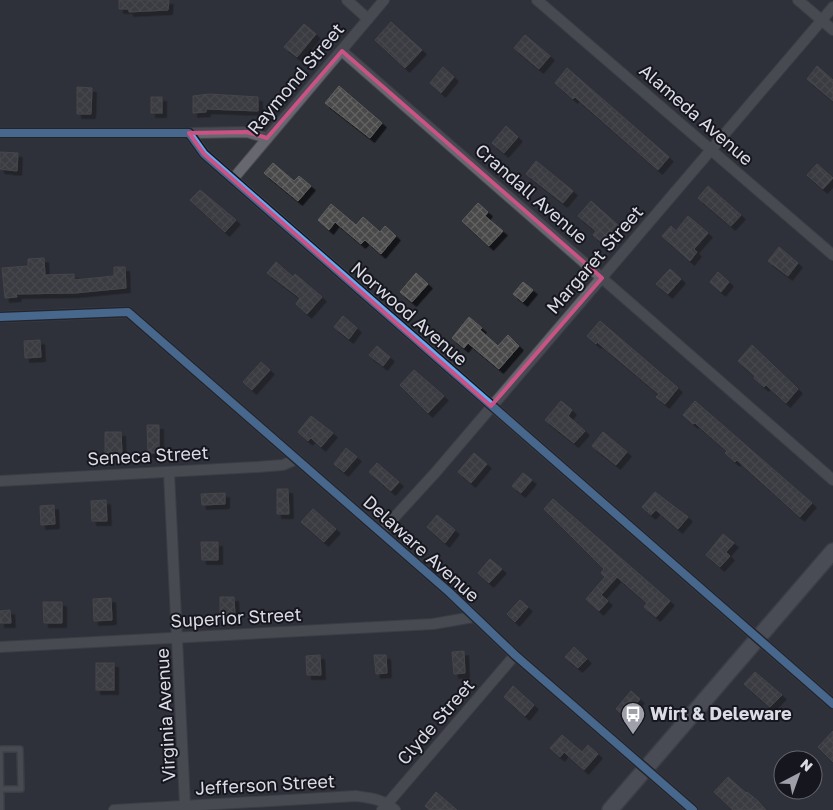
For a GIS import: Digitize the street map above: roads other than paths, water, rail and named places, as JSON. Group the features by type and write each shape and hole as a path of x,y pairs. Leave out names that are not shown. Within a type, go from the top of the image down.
{"main road":[{"path":"610,810 756,638 833,551"}],"street":[{"path":"347,0 368,19"},
{"name":"Raymond Street","path":"233,180 384,0"},
{"name":"Alameda Avenue","path":"537,0 833,256"},
{"path":"798,0 833,30"},
{"name":"Margaret Street","path":"381,532 602,278 833,7"},
{"name":"Crandall Avenue","path":"342,51 833,480"},
{"path":"0,133 247,132 267,138"},
{"name":"Norwood Avenue","path":"189,133 204,154 233,180 833,704"},
{"name":"Delaware Avenue","path":"0,317 128,312 381,532 449,592 473,618 514,655 693,810"},
{"name":"Seneca Street","path":"0,481 169,473 283,465 297,459"},
{"name":"Virginia Avenue","path":"169,473 185,805"},
{"name":"Superior Street","path":"0,647 433,624 473,618"},
{"name":"Clyde Street","path":"388,808 514,655"},
{"name":"Jefferson Street","path":"114,810 356,796 388,808"}],"lane":[{"path":"1,810 1,749 20,749 21,789 2,789"}],"place":[{"name":"Wirt & Deleware","path":"633,735"}]}
